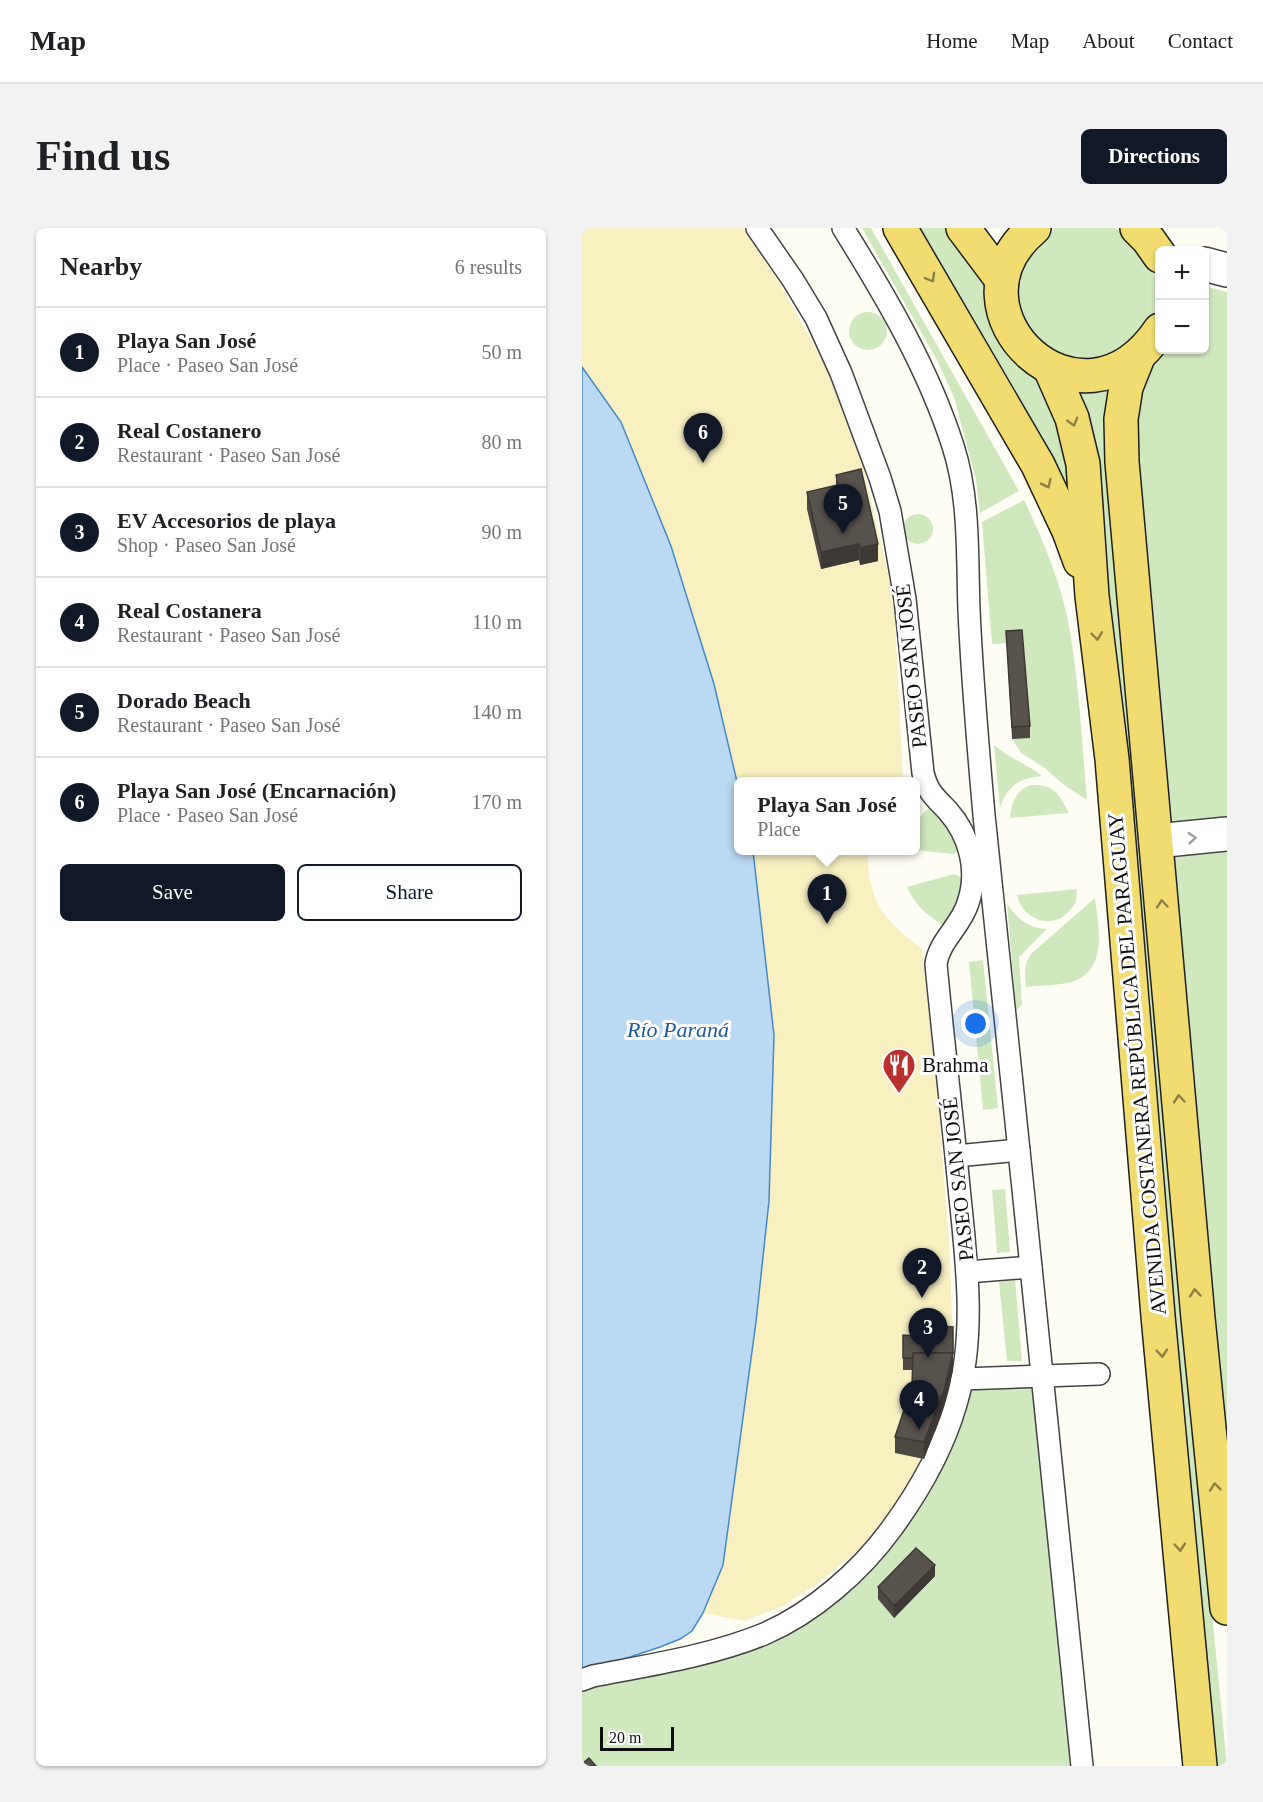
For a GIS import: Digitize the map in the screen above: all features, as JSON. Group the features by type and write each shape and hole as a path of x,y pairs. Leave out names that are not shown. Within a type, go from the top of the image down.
{"main road":[{"path":"900,228 1038,465 1069,531 1092,596"},
{"path":"963,228 1002,280"},
{"name":"AVENIDA COSTANERA REPÚBLICA DEL PARAGUAY","path":"1034,228 1014,248 1002,280 1004,311 1008,325 1025,350 1050,368 1068,374 1096,375 1122,367 1138,357 1155,337"},
{"name":"AVENIDA COSTANERA REPÚBLICA DEL PARAGUAY","path":"1138,357 1126,387 1121,419 1122,462 1198,1318 1227,1608"},
{"name":"AVENIDA COSTANERA REPÚBLICA DEL PARAGUAY","path":"1050,368 1072,417 1083,464 1092,596 1112,759 1158,1316 1200,1766"}],"street":[{"name":"PASEO SAN JOSÉ","path":"582,1680 735,1645 781,1625 836,1588 881,1544 917,1491 947,1431 957,1403 962,1379 968,1327 967,1272 936,964 937,953 959,922 968,902 972,879 972,860 969,844 960,827 931,795 926,784 907,696 890,511 873,477 816,318 781,274 757,228"},
{"path":"843,228 892,307 918,358 953,446 961,475 966,526 974,706 1082,1766"},
{"path":"1209,265 1227,270"},
{"path":"1156,841 1227,834"},
{"path":"956,1156 1019,1150"},
{"path":"967,1272 1031,1267"},
{"path":"962,1379 1099,1374"}],"green space":[{"path":"862,228 871,228 1019,491 980,513 976,480 954,397 937,360"},
{"path":"917,228 949,228 967,247 1042,383 1065,431 1072,499"},
{"path":"1054,228 1115,228 1126,234 1153,269 1154,314 1144,334 1108,361 1048,355 1013,306 1017,265 1043,233"},
{"path":"1209,287 1227,292 1227,820 1180,824 1167,818 1131,423 1152,352 1155,351 1155,354 1209,354"},
{"path":"868,312 882,317 887,331 882,345 868,350 854,345 849,331 854,317"},
{"path":"1115,375 1197,1459 1227,1766 1218,1766 1163,1210 1147,986 1123,754 1104,525 1096,457 1085,404 1071,381"},
{"path":"1024,500 1051,562 1069,626 1078,691 1087,800 1021,753 1012,739 1022,642 992,644 982,522"},
{"path":"918,514 929,518 933,529 929,540 918,544 907,540 903,529 907,518"},
{"path":"994,745 1042,776 1015,784 1006,794 1000,808"},
{"path":"1031,785 1050,788 1062,800 1069,813 1010,818 1015,798"},
{"path":"932,806 949,825 963,849 953,854 920,850 920,818"},
{"path":"1227,846 1227,1480 1171,855"},
{"path":"954,874 966,879 965,890 946,926 923,910 907,887"},
{"path":"1077,889 1076,902 1068,912 1051,921 1032,916 1022,907 1017,895"},
{"path":"1095,898 1099,943 1093,965 1087,973 1077,980 1065,983 1026,987 1026,965 1032,953"},
{"path":"1007,904 1024,922 1034,927 1047,929 1019,957 1022,1005 1016,1010"},
{"path":"983,960 998,1108 983,1110 969,962"},
{"path":"1005,1189 1010,1252 997,1253 992,1190"},
{"path":"1015,1280 1022,1361 1007,1361 999,1282"},
{"path":"1037,1385 1072,1766 582,1766 582,1689 690,1663 869,1571 906,1529 928,1493 943,1458 966,1388"}],"sand":[{"path":"582,228 743,228 784,291 825,365 863,466 894,599 903,777 736,777 714,684 621,422 582,367"},
{"path":"753,855 868,855 871,884 880,908 897,928 922,949 939,1110 950,1258 953,1349 944,1406 923,1463 893,1514 855,1553 817,1584 783,1606 744,1621 703,1613 723,1565 756,1322 769,1201 774,1035"}],"water":[{"name":"Río Paraná","path":"582,367 621,422 671,546 714,684 736,777 734,777 734,855 753,855 774,1035 769,1201 756,1322 723,1565 703,1613 692,1631 660,1647 582,1673"}],"building":[{"path":"861,469 878,544 860,548 859,544 821,552 807,492 838,485 836,475"},
{"path":"1022,630 1030,726 1012,727 1006,631"},
{"path":"918,1324 953,1327 953,1353 913,1353 913,1358 903,1358 903,1335 919,1336"},
{"path":"913,1353 953,1353 944,1390 924,1442 895,1437 912,1386"},
{"path":"916,1548 935,1565 894,1606 878,1587"},
{"path":"589,1758 596,1766 582,1766 582,1764"}],"place":[{"name":"Playa San José (Encarnación)","path":"703,463"},
{"name":"Dorado Beach","path":"843,534"},
{"name":"Playa San José","path":"827,924"},
{"name":"Brahma","path":"899,1094"},
{"name":"Real Costanero","path":"922,1298"},
{"name":"EV Accesorios de playa","path":"928,1358"},
{"name":"Real Costanera","path":"919,1430"}]}
